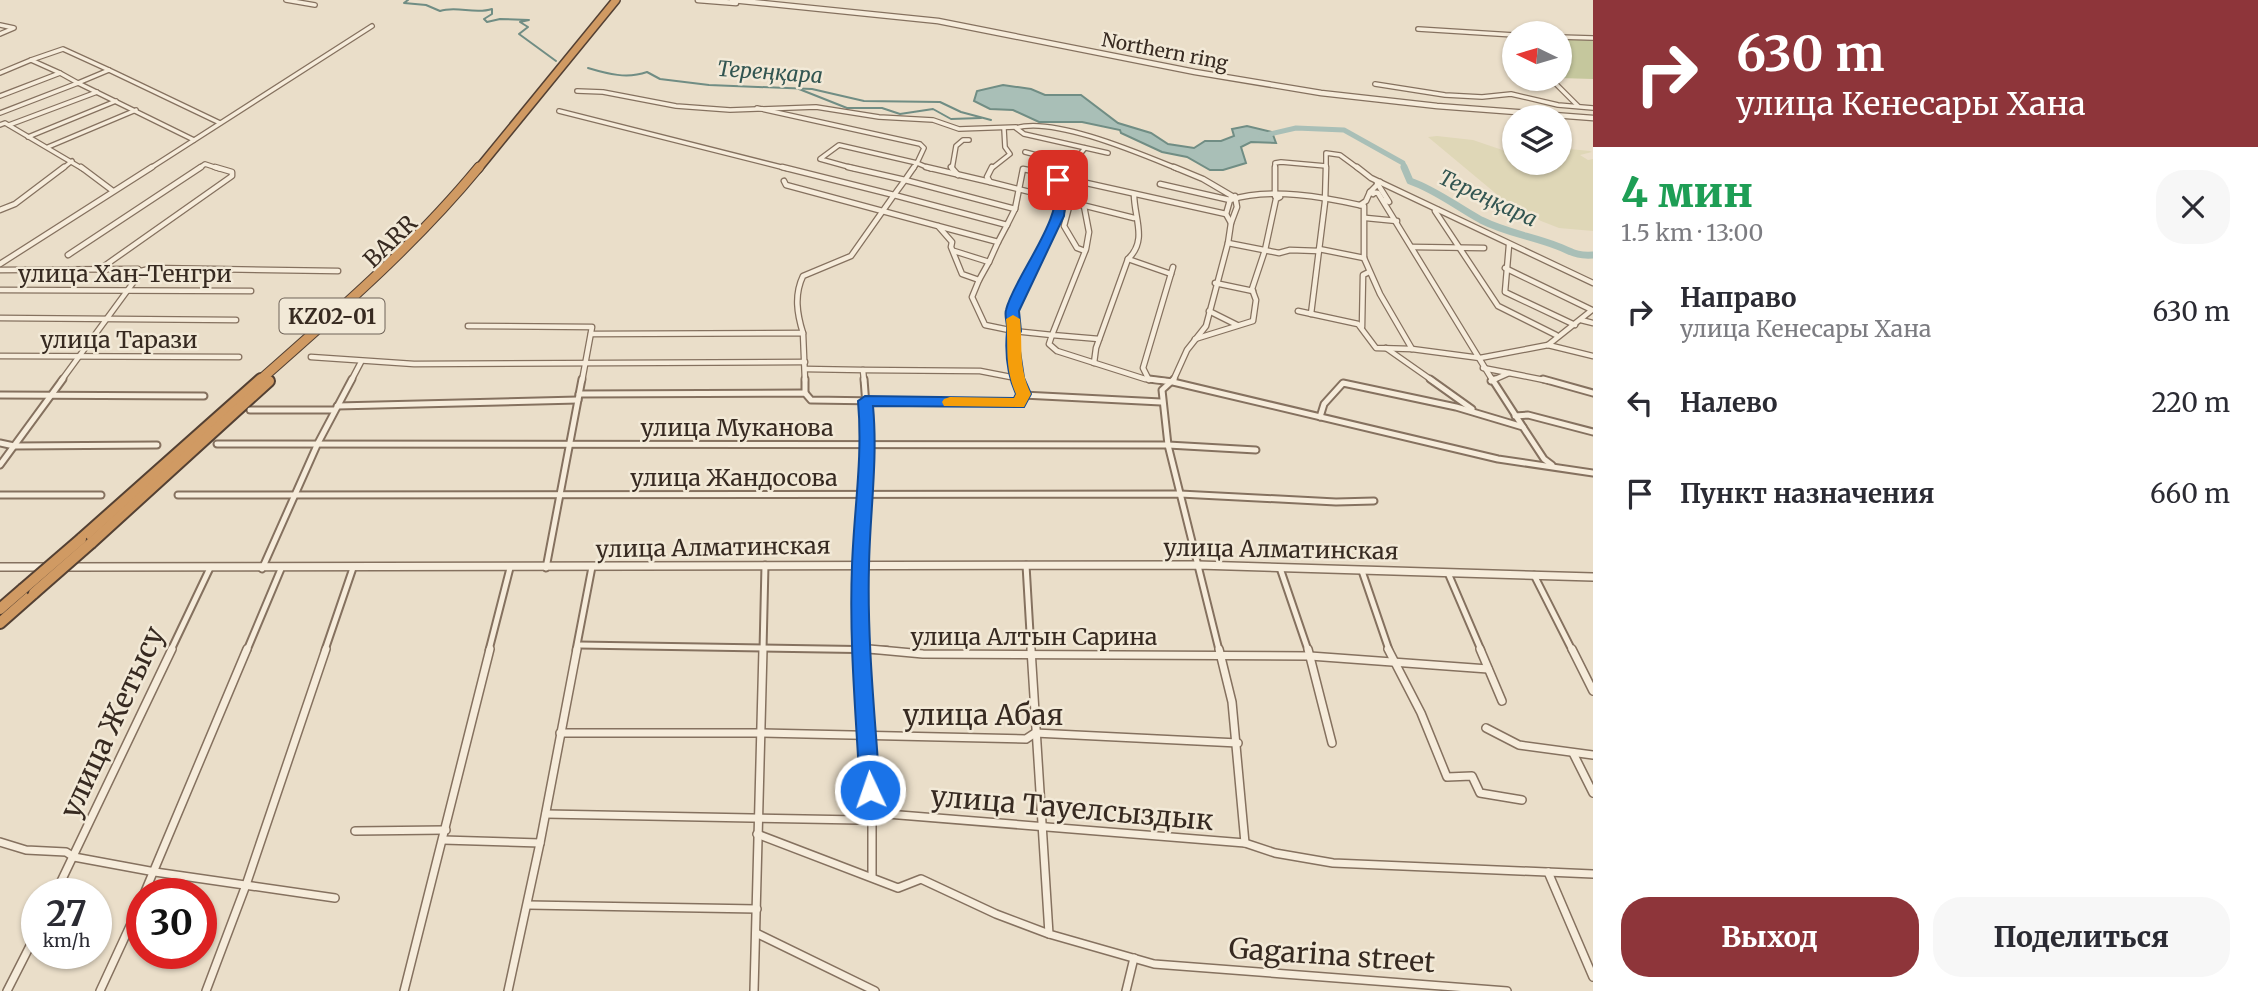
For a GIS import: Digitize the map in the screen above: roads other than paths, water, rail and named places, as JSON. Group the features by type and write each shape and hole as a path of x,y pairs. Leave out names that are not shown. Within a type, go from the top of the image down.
{"highway":[{"name":"BARR","path":"0,623 29,591 401,261 463,196 616,0"},
{"name":"BARR","path":"566,65 623,0"},
{"name":"BARR","path":"0,609 29,591"}],"street":[{"path":"286,0 315,5"},
{"name":"Northern ring","path":"698,0 885,17 1010,37 1226,81 1320,97 1502,115"},
{"name":"Northern ring","path":"732,0 938,21 1225,78 1326,94 1433,107 1593,120"},
{"path":"0,25 14,28 0,34"},
{"path":"0,264 372,26"},
{"path":"1418,29 1502,34"},
{"path":"1572,37 1593,38"},
{"path":"0,73 63,49 220,123"},
{"path":"31,60 194,139"},
{"path":"0,113 109,70"},
{"path":"0,96 60,73"},
{"path":"1375,84 1445,95 1482,97 1511,94 1593,108"},
{"path":"577,91 676,106 730,110 816,107 879,117 933,120 958,129 1004,129 1031,125 1056,128 1131,150 1227,190 1232,196 1226,214 1231,223"},
{"path":"1563,91 1578,106"},
{"path":"3,123 97,92"},
{"path":"28,137 116,101"},
{"path":"757,108 920,144 925,148 851,256 803,276 796,312 803,333 805,393 811,400 1018,403 1023,394"},
{"path":"48,147 136,110"},
{"path":"559,111 1007,225"},
{"name":"Northern ring","path":"1572,120 1593,120"},
{"path":"3,123 72,161 113,191"},
{"path":"1016,127 1024,134 1108,153"},
{"path":"990,182 987,177 993,165 1005,160 1010,153 1005,146 1004,129"},
{"path":"958,175 951,167 956,146 963,140 969,140"},
{"path":"1015,209 905,180 845,168 820,159 839,145 1135,218"},
{"path":"1085,148 1071,164 1061,186 1063,200 1069,207 1064,226 1077,248 1085,251"},
{"path":"1025,152 1071,164"},
{"path":"1311,314 1325,202 1326,153 1338,154 1379,182 1593,283"},
{"path":"0,210 15,204 72,161"},
{"path":"1278,196 1273,187 1275,163 1283,161 1305,166 1326,166"},
{"path":"68,255 205,164 232,172 232,176 100,268"},
{"path":"1061,186 1054,175 1023,169 1020,180 1022,190 1015,209 972,297 985,325 1014,331 1099,339"},
{"path":"1064,178 1226,214"},
{"path":"785,181 786,185 998,242"},
{"path":"1360,205 1379,182"},
{"path":"1370,192 1389,202 1379,182"},
{"path":"1160,184 1230,200"},
{"path":"1061,192 1068,199 1084,206"},
{"path":"1094,363 1099,339 1128,259 1138,252 1142,242 1135,218 1134,194"},
{"path":"1230,200 1235,196 1278,196 1360,205 1365,208 1364,258 1369,272 1412,349"},
{"path":"1235,196 1237,207 1206,326 1187,350 1173,382 1162,390 1161,402 1168,445 1222,654 1238,743 1245,843"},
{"path":"1195,340 1213,338 1237,325 1253,321 1256,300 1253,291 1278,196"},
{"path":"1381,198 1470,346 1480,358 1491,381 1544,459 1552,465"},
{"path":"1023,394 1016,378 1012,311 1058,216 1063,200"},
{"path":"1084,206 1088,232 1085,251 1049,344 1057,351 1149,380 1173,382 1498,459 1593,473"},
{"path":"1438,210 1435,211 1498,306 1556,335"},
{"path":"1366,218 1395,221"},
{"path":"938,226 952,242 962,274 979,279"},
{"path":"1228,243 1279,253 1290,250 1319,250 1364,258"},
{"path":"1509,244 1505,292 1575,325"},
{"path":"1412,247 1484,248"},
{"path":"954,251 989,261"},
{"path":"1128,259 1171,274"},
{"path":"1149,380 1143,368 1173,267"},
{"path":"0,270 100,268 141,271 153,268 338,271"},
{"path":"1505,268 1592,310 1575,325 1556,335 1548,345"},
{"path":"0,465 141,271"},
{"path":"1362,327 1363,275 1369,272"},
{"path":"1216,283 1253,291"},
{"name":"улица Хан-Тенгри","path":"0,290 251,291"},
{"path":"1209,311 1237,325"},
{"path":"1298,311 1358,324 1372,345 1385,348 1480,358 1530,351 1548,345 1593,356"},
{"path":"0,318 236,320"},
{"path":"1581,320 1593,323"},
{"path":"468,327 592,327 546,568"},
{"path":"591,334 803,333"},
{"path":"1385,348 1477,413"},
{"name":"улица Тарази","path":"0,356 239,357"},
{"path":"311,357 361,362 805,366 863,370 981,371 1016,378"},
{"path":"262,569 318,443 361,362"},
{"path":"1483,368 1527,375 1593,393"},
{"path":"863,370 869,444 861,565 860,648 872,818 872,877"},
{"path":"1491,381 1509,373"},
{"path":"1320,417 1324,404 1343,383 1477,413 1524,427"},
{"path":"250,410 579,397 805,393"},
{"path":"1023,394 1161,402"},
{"path":"0,395 204,396"},
{"path":"1515,416 1528,415 1593,432"},
{"path":"0,443 14,446 157,445"},
{"name":"улица Муканова","path":"217,444 1168,445 1256,450"},
{"name":"улица Жандосова","path":"178,495 1180,494 1336,502 1374,501"},
{"path":"0,495 101,495"},
{"path":"754,991 765,565"},
{"path":"1026,565 1049,934"},
{"name":"улица Алматинская","path":"0,567 281,569 1198,565 1593,577"},
{"name":"улица Жетысу","path":"63,878 210,568"},
{"path":"206,991 246,885 353,568"},
{"path":"404,991 510,568"},
{"path":"508,991 528,905 592,568"},
{"path":"1280,568 1310,656 1332,743"},
{"path":"152,878 281,569"},
{"path":"1362,571 1393,662 1421,713 1447,777 1472,776 1480,793 1522,800"},
{"path":"1448,573 1502,701"},
{"path":"1534,574 1593,691"},
{"name":"улица Алтын Сарина","path":"579,645 860,648 923,654 1310,656 1488,669"},
{"path":"1486,728 1519,745 1593,755"},
{"name":"улица Абая","path":"561,733 760,733 1026,739 1035,733 1238,743"},
{"path":"1573,752 1593,793"},
{"name":"улица Тауелсыздык","path":"546,814 859,820 887,814 1245,843 1275,853 1333,863 1593,874"},
{"path":"355,831 446,830"},
{"name":"Gagarina street","path":"757,834 898,888 921,878 996,914 1049,934 1154,964 1507,991"},
{"path":"443,840 540,844"},
{"path":"0,842 26,850 66,852 74,857 155,872 335,898"},
{"path":"1548,872 1593,977"},
{"path":"528,905 757,909"},
{"path":"756,933 875,991"},
{"path":"100,991 126,935"},
{"path":"1126,991 1134,958"},
{"path":"8,991 21,965"}],"water":[{"path":"1003,85 1031,89 1045,95 1081,95 1118,123 1151,133 1168,144 1194,148 1205,141 1221,141 1234,136 1232,129 1247,126 1272,132 1276,143 1251,142 1241,147 1246,163 1223,170 1210,170 1187,157 1162,152 1121,133 1120,130 1082,122 1039,122 1013,110 990,109 974,101 977,91"}],"waterway":[{"name":"Тереңқара","path":"408,0 404,3 426,5 440,11 492,9 492,14 484,19 487,22 500,19 529,20 520,22 528,27 519,34 556,61"},
{"name":"Тереңқара","path":"588,68 610,74 647,72 660,79 709,85 812,89 864,101 940,102 961,112 991,120"},
{"path":"799,89 847,108 882,108 900,114 933,109 951,119 981,118"},
{"name":"Тереңқара","path":"1261,136 1296,128 1344,130 1403,163 1405,169"},
{"name":"Тереңқара","path":"1404,167 1410,181 1481,220 1574,253 1593,255"}]}
